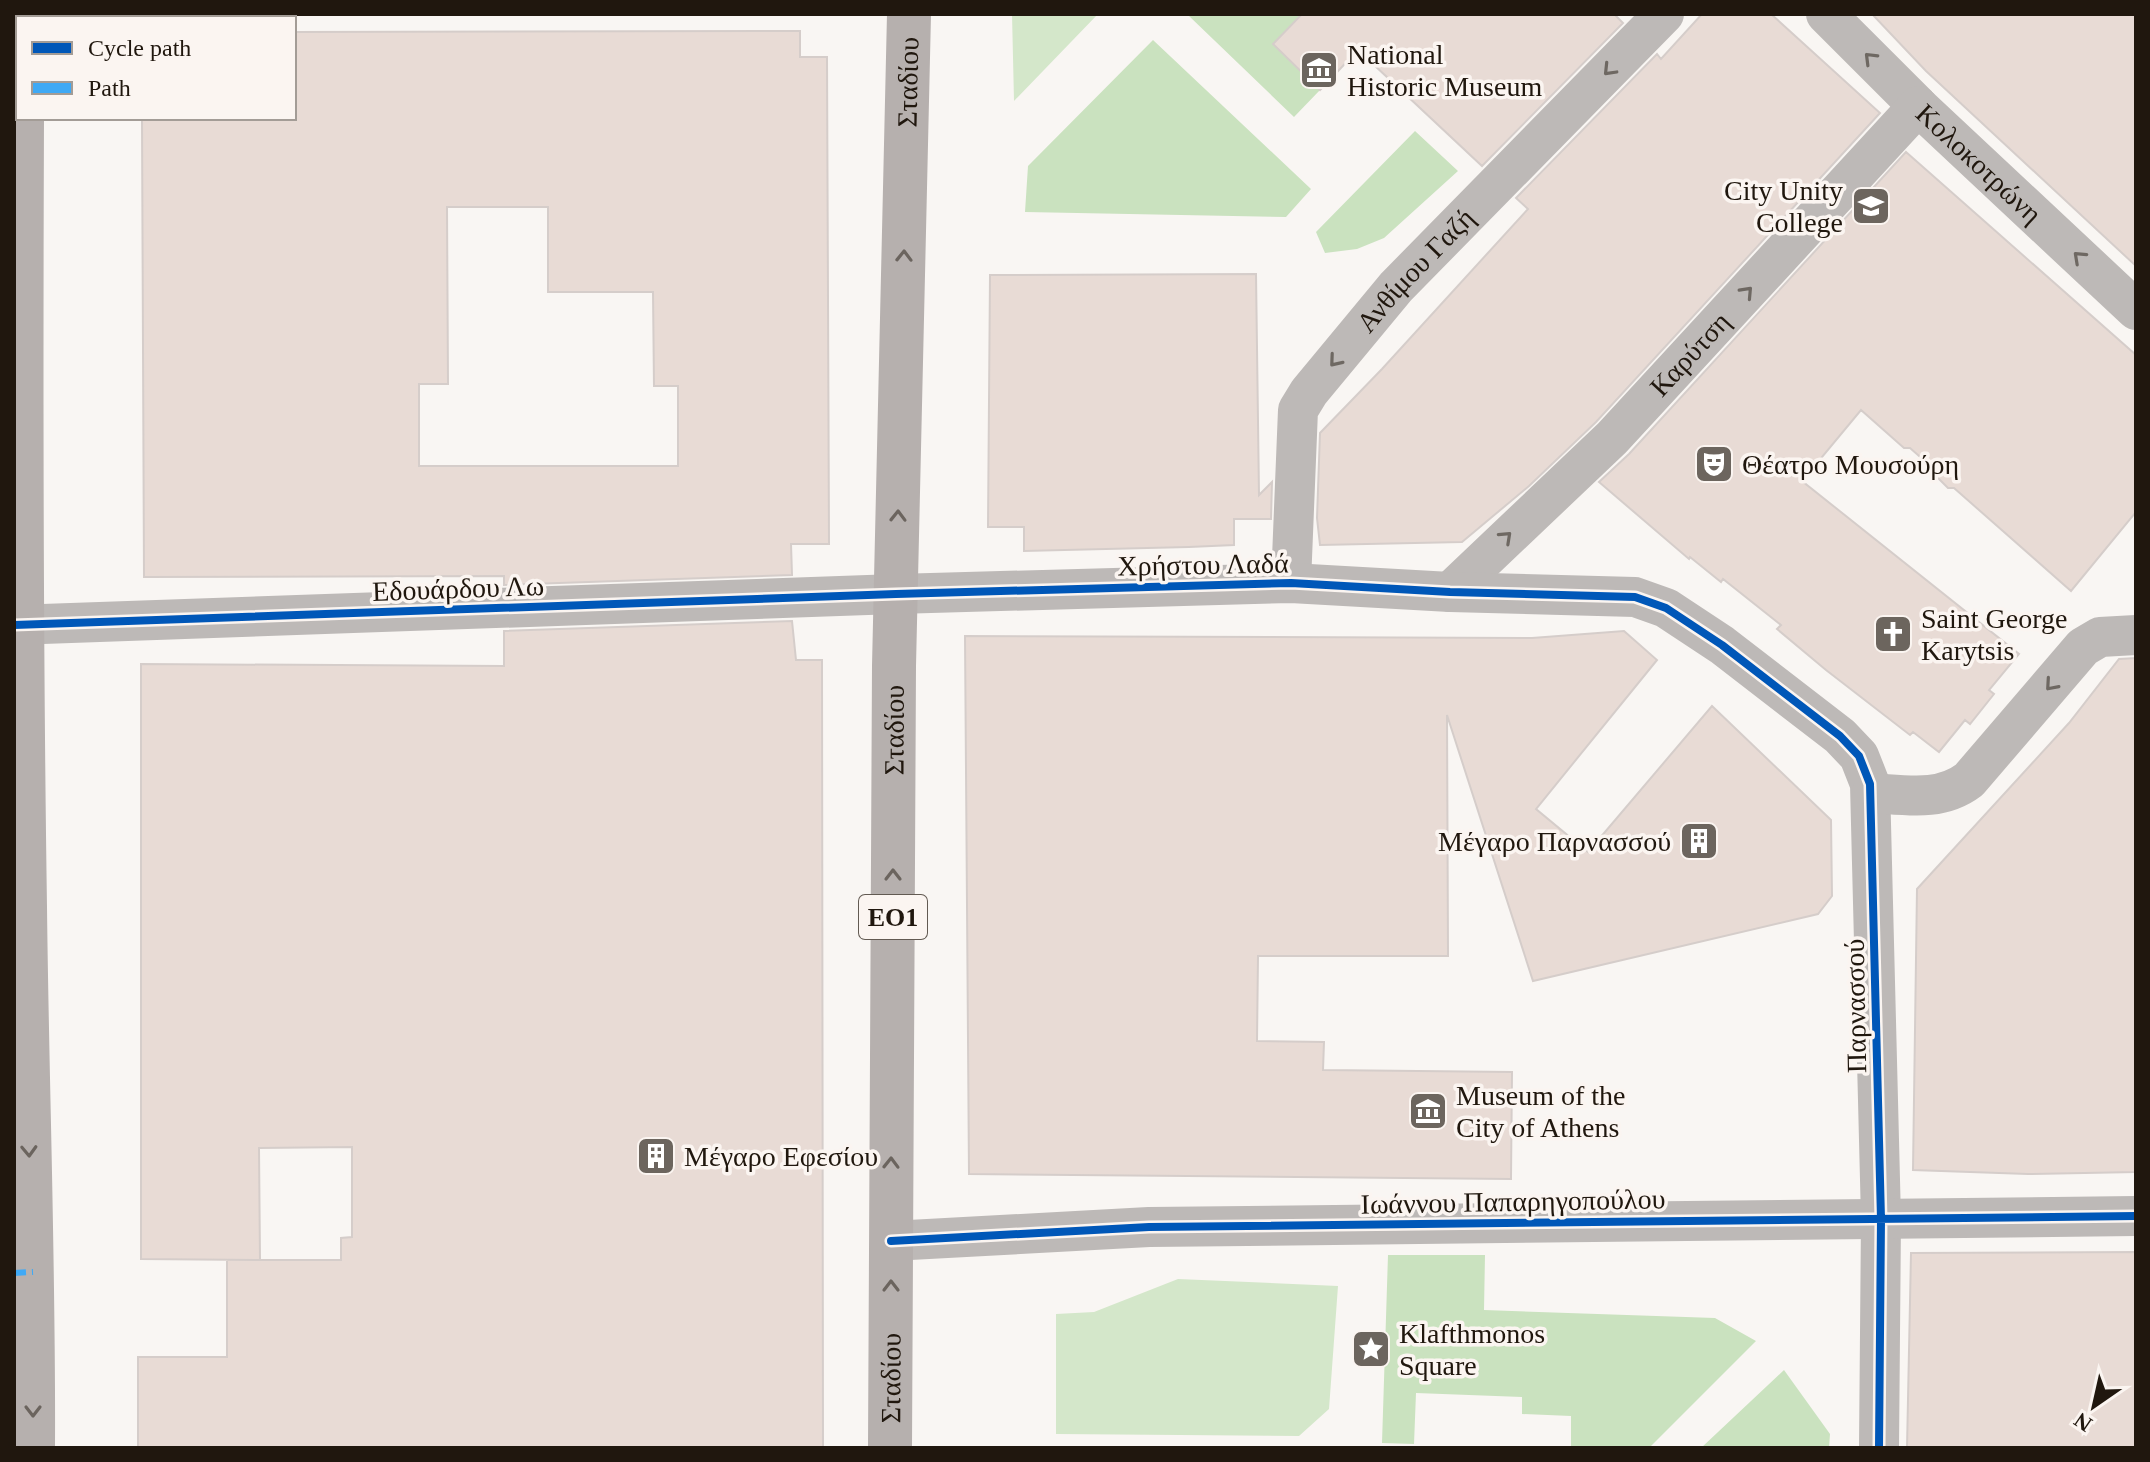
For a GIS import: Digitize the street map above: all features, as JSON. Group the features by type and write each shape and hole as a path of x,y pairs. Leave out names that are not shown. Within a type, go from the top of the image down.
{"main road":[{"name":"Σταδίου","path":"890,1448 896,594 909,14"},
{"path":"22,120 18,625 33,1301 33,1448"}],"street":[{"name":"Ανθίμου Γαζή","path":"1291,583 1298,410 1309,392 1396,287 1664,14"},
{"name":"Κολοκοτρώνη","path":"1826,14 1918,106 2136,310"},
{"name":"Καρύτση","path":"1450,592 1612,438 1918,106"},
{"name":"Χρήστου Λαδά","path":"896,594 1291,583 1450,592 1607,595"},
{"name":"Εδουάρδου Λω","path":"18,625 896,594"},
{"name":"Παρνασσού","path":"1607,595 1655,602 1722,645 1850,745 1864,765 1872,793 1881,1219 1879,1448"},
{"path":"1872,793 1920,796 1948,793 1958,788 1969,780 2083,647 2100,637 2136,635"},
{"name":"Ιωάννου Παπαρηγοπούλου","path":"891,1241 1149,1227 2136,1216"}],"green space":[{"path":"1012,14 1098,14 1014,101"},
{"path":"1190,14 1302,14 1274,44 1320,90 1294,117"},
{"path":"1153,40 1311,189 1286,217 1025,212 1028,166"},
{"path":"1415,131 1458,171 1384,238 1357,249 1325,253 1316,232"},
{"path":"1388,1255 1485,1255 1484,1310 1715,1318 1756,1341 1649,1448 1571,1448 1571,1416 1522,1414 1522,1397 1416,1393 1414,1444 1382,1443"},
{"path":"1178,1279 1338,1286 1329,1409 1299,1436 1056,1434 1056,1314 1094,1312"},
{"path":"1784,1370 1830,1434 1829,1448 1701,1448"}],"building":[{"path":"1302,14 1614,14 1623,23 1482,166 1358,50 1320,90 1273,44"},
{"path":"1702,14 1771,14 1880,113 1596,422 1529,486 1462,542 1320,545 1317,518 1320,433 1528,209 1516,198 1657,54 1661,59"},
{"path":"1872,14 2136,14 2136,266 1926,71"},
{"path":"800,31 800,57 827,57 829,544 791,544 792,575 504,585 504,576 144,577 142,120 296,120 296,32","holes":["447,207 548,207 548,292 653,292 654,386 678,386 678,466 419,466 419,384 448,384"]},
{"path":"1906,152 2136,355 2136,512 2071,591 1954,488 1948,488 1936,476 1935,470 1910,448 1904,448 1861,410 1802,481 2019,654 1989,690 1994,694 1970,724 1965,720 1939,752 1913,732 1910,735 1826,670 1777,629 1781,625 1723,579 1721,582 1689,559 1599,482 1629,454"},
{"path":"1256,274 1259,495 1272,482 1271,519 1234,519 1234,545 1189,547 1024,551 1024,527 988,527 990,275"},
{"path":"792,621 796,660 822,660 823,1448 138,1448 138,1357 227,1357 227,1260 260,1260 141,1259 141,664 504,666 504,631","holes":["352,1147 352,1237 341,1238 341,1260 260,1260 259,1148"]},
{"path":"1624,631 1657,660 1536,809 1588,852 1712,706 1831,820 1832,896 1818,914 1533,981 1447,715 1448,956 1258,956 1257,1041 1324,1042 1323,1070 1512,1072 1511,1179 969,1174 965,636 1532,638"},
{"path":"2136,658 2136,1172 2028,1174 1913,1170 1917,889 2069,723 2119,659"},
{"path":"2136,1252 2136,1448 1907,1448 1911,1253"}],"marked path":[{"path":"14,1273 33,1272"}],"cycle path":[{"path":"14,625 1291,583 1450,592 1635,597 1666,608 1722,645 1840,736 1859,756 1870,784 1881,1219 1879,1448"},
{"path":"891,1241 1149,1227 2136,1216"}],"place":[{"name":"National Historic Museum","path":"1319,70"},
{"name":"City Unity College","path":"1871,206"},
{"name":"Θέατρο Μουσούρη","path":"1714,464"},
{"name":"Saint George Karytsis","path":"1893,634"},
{"name":"Μέγαρο Παρνασσού","path":"1699,841"},
{"name":"Museum of the City of Athens","path":"1428,1111"},
{"name":"Μέγαρο Εφεσίου","path":"656,1156"},
{"name":"Klafthmonos Square","path":"1371,1349"}]}
